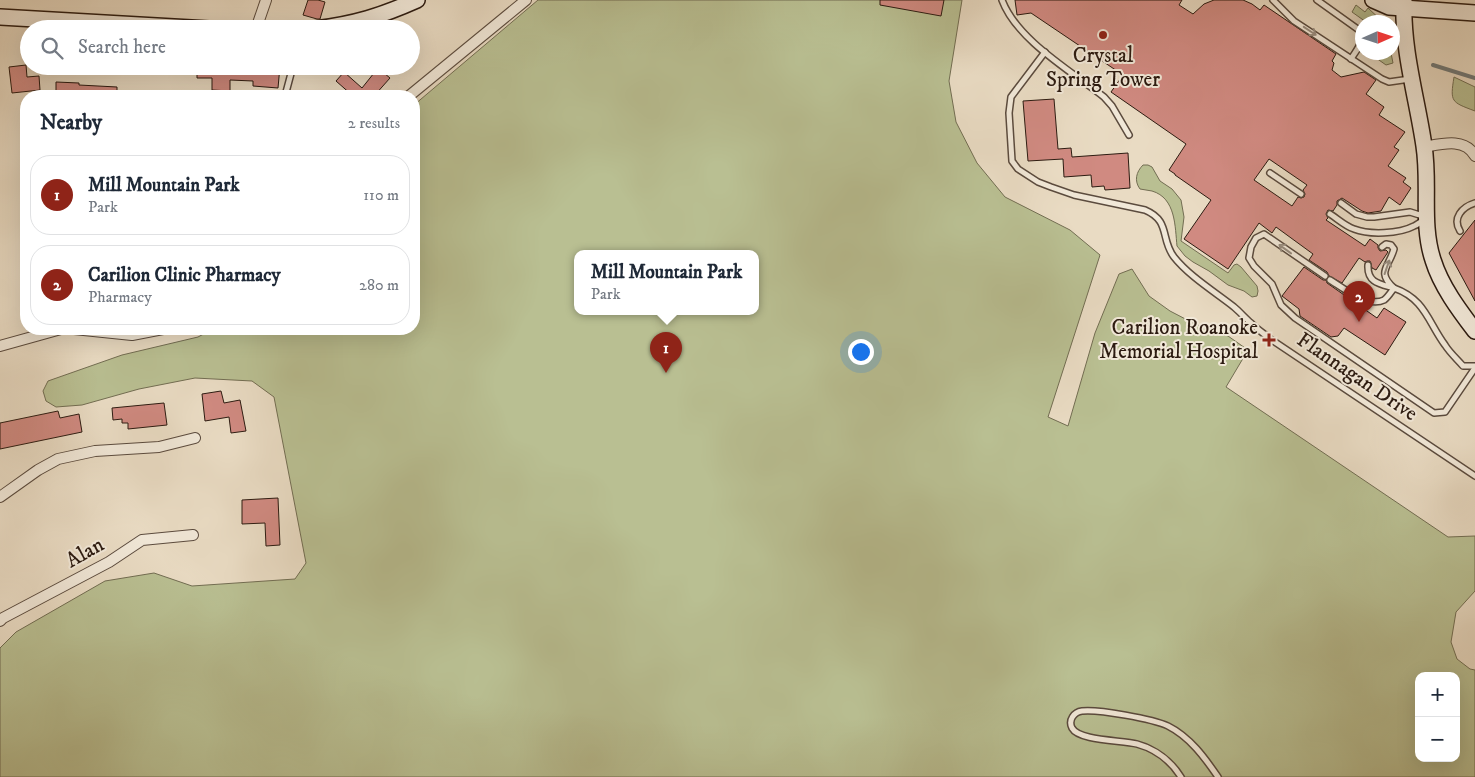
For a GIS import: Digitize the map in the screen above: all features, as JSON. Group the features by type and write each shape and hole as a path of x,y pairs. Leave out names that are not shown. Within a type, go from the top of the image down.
{"street":[{"path":"259,20 266,0"},
{"path":"365,20 417,0"},
{"path":"416,90 526,0"},
{"path":"1373,0 1388,7 1404,4 1470,12"},
{"path":"1404,4 1407,55 1424,147 1427,178 1428,242 1433,262 1443,283 1475,331"},
{"path":"0,17 52,20"},
{"path":"1424,147 1456,143 1466,146 1475,156"},
{"path":"0,346 39,335"},
{"path":"0,497 38,470 58,459 95,451 159,447 196,438"},
{"name":"Alan","path":"0,621 109,562 142,540 193,535"}],"lane":[{"path":"1002,0 1005,9 1024,34 1104,97 1112,106 1129,135"},
{"path":"1273,0 1294,21 1385,81 1411,78"},
{"path":"1317,0 1359,30 1362,40 1351,58"},
{"name":"Flannagan Drive","path":"1045,52 1012,97 1009,113 1012,161 1018,169 1038,182 1068,193 1145,210 1154,214 1160,220 1169,250 1175,259 1196,278 1237,309 1251,324 1475,476"},
{"path":"287,90 291,75"},
{"path":"1270,173 1301,194"},
{"path":"1341,203 1356,214 1367,217 1410,212 1427,217"},
{"path":"1460,231 1456,220 1459,214 1464,208 1475,204"},
{"path":"1330,214 1348,227 1370,233 1397,231 1413,227 1427,217"},
{"path":"1325,276 1264,234 1256,238 1249,252 1251,262 1268,278 1281,305 1295,318 1434,413 1445,412 1475,367 1463,366 1446,347 1419,302 1405,292 1372,280 1368,273 1368,265"},
{"path":"1382,247 1386,244 1391,245 1394,249 1384,274 1386,282 1394,288"},
{"path":"1330,280 1366,301 1383,301 1394,288"},
{"path":"1181,777 1176,769 1151,749 1117,740 1086,737 1072,729 1071,718 1082,711 1101,712 1145,719 1168,726 1190,742 1204,756 1218,777"}],"green space":[{"path":"538,0 962,0 949,81 956,122 977,163 1005,197 1070,230 1100,255 1048,417 1068,426 1095,333 1119,274 1132,269 1149,296 1170,311 1195,324 1228,336 1248,350 1226,387 1448,537 1475,536 1475,591 1456,612 1451,642 1457,659 1470,669 1475,670 1475,777 0,777 0,648 16,632 105,581 154,573 192,586 295,579 306,563 274,397 252,381 195,378 139,389 82,405 56,407 46,401 43,391 48,381 122,355 202,335 420,335 420,100"},
{"path":"1356,5 1365,12 1368,8 1376,15 1356,15 1352,12"},
{"path":"1379,60 1392,60 1393,63 1386,65"},
{"path":"1454,77 1475,87 1475,111 1454,100 1452,92"},
{"path":"1143,165 1152,167 1160,181 1172,189 1181,200 1184,217 1181,241 1228,273 1237,264 1257,286 1257,296 1252,297 1244,291 1228,285 1185,256 1177,246 1175,222 1166,200 1152,191 1140,189 1138,186 1137,177"}],"building":[{"path":"308,0 325,2 320,19 303,15"},
{"path":"880,0 944,0 941,16 880,5"},
{"path":"1015,0 1182,0 1179,5 1193,14 1204,4 1214,0 1243,0 1260,10 1264,5 1336,54 1332,61 1334,63 1332,70 1341,77 1364,72 1376,80 1366,94 1384,107 1379,115 1405,132 1394,147 1399,150 1388,166 1406,178 1403,182 1411,188 1400,205 1389,197 1381,211 1368,213 1342,198 1337,201 1333,211 1328,210 1326,214 1328,218 1326,220 1365,246 1370,239 1378,245 1380,251 1386,250 1388,252 1376,270 1372,268 1370,261 1365,262 1359,258 1342,283 1329,276 1327,272 1309,260 1313,254 1276,227 1272,233 1259,223 1228,269 1184,239 1211,200 1169,170 1186,144 1111,92 1123,75 1031,13 1017,15","holes":["1269,159 1307,185 1303,190 1304,197 1298,197 1292,206 1254,180"]},
{"path":"20,66 20,75 27,75 27,77 39,76 40,90 20,90 20,92 12,93 9,67"},
{"path":"197,75 279,75 278,88 253,86 253,81 230,80 230,90 212,90 212,78 197,78"},
{"path":"341,75 347,75 362,88 372,75 386,75 390,78 379,90 346,90 336,81"},
{"path":"56,82 117,87 117,90 56,90"},
{"path":"1054,99 1058,149 1071,148 1072,157 1128,153 1130,188 1105,190 1104,186 1092,187 1091,175 1064,177 1063,159 1028,161 1023,101"},
{"path":"1475,220 1475,301 1449,253"},
{"path":"1304,267 1323,280 1326,280 1327,283 1377,318 1384,308 1406,322 1385,355 1344,328 1338,336 1331,337 1300,316 1299,309 1282,296"},
{"path":"221,391 224,403 240,400 246,431 231,433 229,417 205,421 202,394"},
{"path":"164,403 167,425 128,429 128,423 122,423 122,419 113,420 112,408"},
{"path":"58,411 60,418 79,414 82,432 0,449 0,423"},
{"path":"278,498 280,545 266,546 265,523 242,524 242,500"}],"waterway":[{"path":"1433,65 1475,78"}],"place":[{"name":"Crystal Spring Tower","path":"1103,35"},
{"name":"Carilion Clinic Pharmacy","path":"1359,322"},
{"name":"Carilion Roanoke Memorial Hospital","path":"1269,340"},
{"name":"Mill Mountain Park","path":"666,373"}]}
